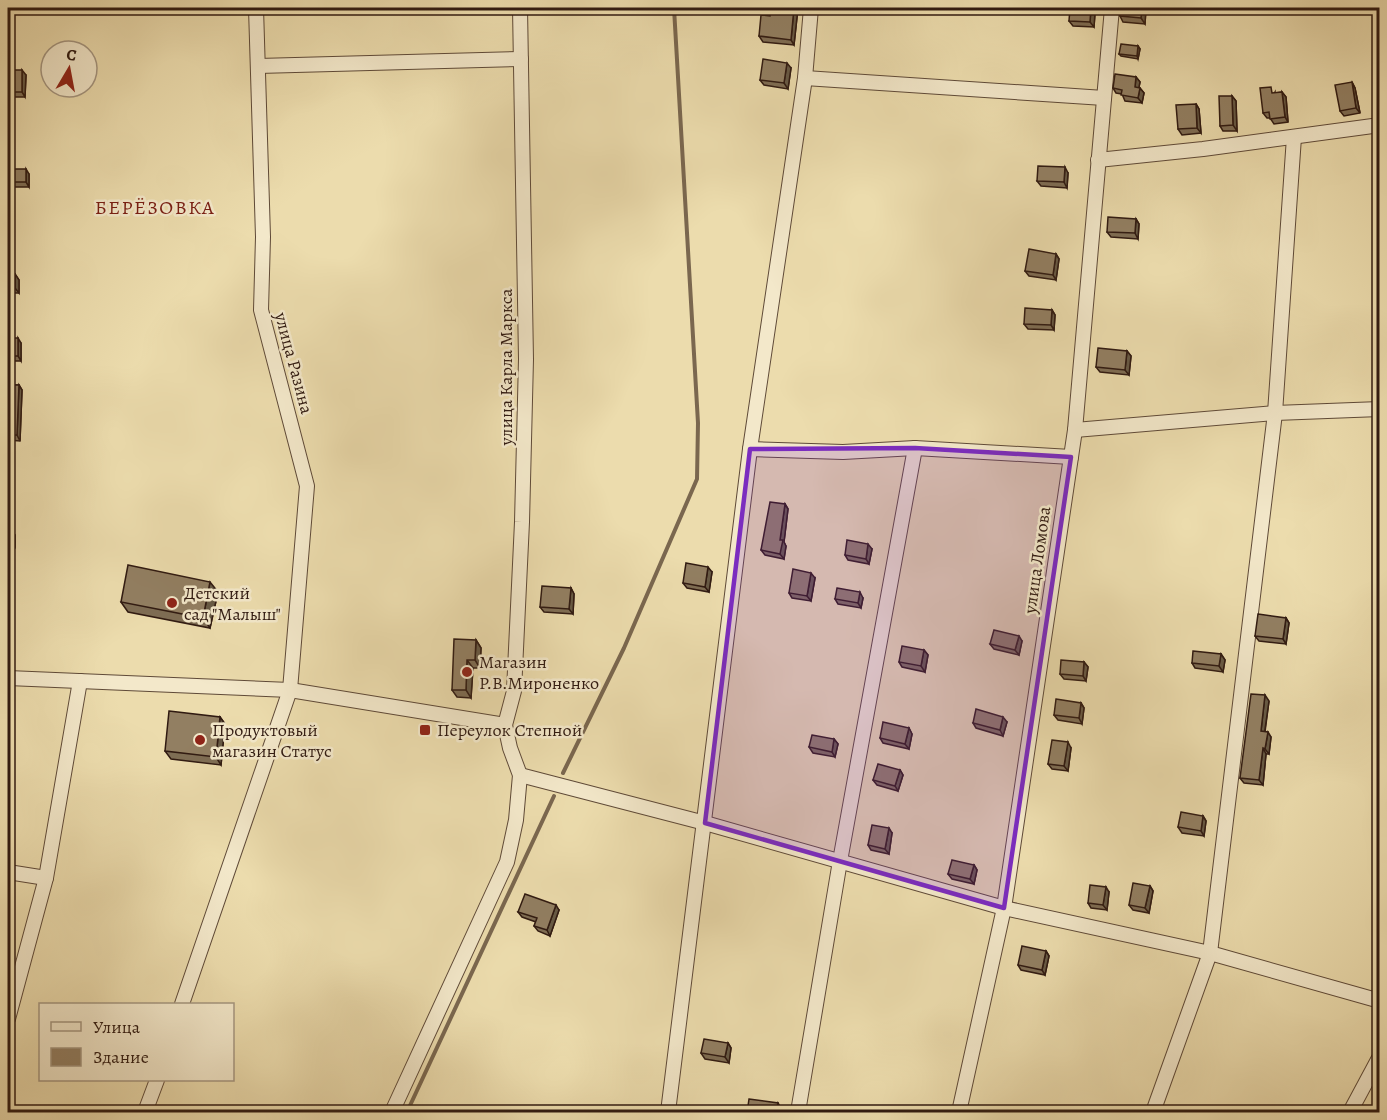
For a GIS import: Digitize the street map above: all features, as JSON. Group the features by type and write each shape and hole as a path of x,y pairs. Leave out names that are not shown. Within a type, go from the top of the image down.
{"street":[{"name":"улица Разина","path":"183,1003 290,690 307,486 261,309 262,237 256,8"},
{"name":"улица Карла Маркса","path":"505,725 514,691 526,359 520,8"},
{"path":"668,1113 750,449 805,78 811,8"},
{"name":"улица Ломова","path":"960,1113 1005,908 1075,430 1112,8"},
{"path":"258,66 521,59"},
{"path":"805,78 1104,98"},
{"path":"1098,160 1294,138 1380,125"},
{"path":"1153,1113 1210,953 1275,413 1294,138"},
{"path":"1075,430 1275,413 1380,409"},
{"path":"750,449 843,452 915,448 1071,457"},
{"path":"798,1113 840,861 915,448"},
{"path":"8,678 290,690 505,725 510,748 520,775 516,820 507,862 392,1113"},
{"path":"8,1014 46,878 80,681"},
{"path":"520,775 705,823 1005,908 1210,953 1380,1001"},
{"path":"8,872 46,878"},
{"path":"1350,1113 1380,1056"},
{"path":"145,1113 157,1081"}],"highlighted area":[{"path":"915,448 1071,457 1004,908 705,823 750,449"}],"building":[{"path":"771,8 794,8 791,40 759,36 761,15 770,16"},
{"path":"1070,8 1091,8 1090,22 1069,21"},
{"path":"1120,8 1142,8 1141,18 1120,16"},
{"path":"1121,44 1138,46 1137,56 1119,54"},
{"path":"763,59 787,63 784,83 760,80"},
{"path":"8,70 22,70 22,92 8,92"},
{"path":"1115,74 1136,77 1135,87 1140,88 1138,98 1121,95 1122,90 1113,88"},
{"path":"1352,82 1356,108 1340,111 1335,85"},
{"path":"1271,87 1272,93 1282,92 1285,117 1270,119 1269,112 1263,113 1260,88"},
{"path":"1219,96 1232,96 1233,125 1220,126"},
{"path":"1196,104 1197,128 1178,129 1176,105"},
{"path":"1038,166 1065,167 1064,182 1037,181"},
{"path":"8,169 26,169 26,182 8,182"},
{"path":"1108,217 1136,219 1135,233 1107,232"},
{"path":"1029,249 1056,254 1053,275 1025,271"},
{"path":"8,274 15,274 15,288 8,288"},
{"path":"1025,308 1052,310 1051,325 1024,324"},
{"path":"8,338 18,338 18,356 8,356"},
{"path":"1098,348 1127,351 1125,370 1096,367"},
{"path":"8,385 19,385 17,435 8,435"},
{"path":"770,502 785,504 780,554 761,550"},
{"path":"8,529 11,529 11,542 8,542"},
{"path":"847,540 868,544 866,559 845,555"},
{"path":"686,563 708,567 705,587 683,583"},
{"path":"128,565 210,582 203,618 121,602"},
{"path":"793,569 811,573 807,596 789,593"},
{"path":"542,586 571,588 569,609 540,607"},
{"path":"837,588 860,592 858,603 835,599"},
{"path":"1258,614 1286,618 1283,639 1255,636"},
{"path":"994,630 1019,636 1015,650 990,644"},
{"path":"454,639 476,640 475,660 467,660 466,690 452,690"},
{"path":"902,646 924,650 921,666 899,662"},
{"path":"1193,651 1221,654 1219,666 1192,663"},
{"path":"1061,660 1084,662 1083,676 1060,674"},
{"path":"1251,694 1265,695 1261,731 1268,732 1265,749 1263,748 1259,780 1240,778"},
{"path":"1056,699 1081,703 1079,718 1054,715"},
{"path":"976,709 1003,717 1000,730 973,723"},
{"path":"169,711 220,717 216,757 165,751"},
{"path":"883,722 909,728 905,744 880,738"},
{"path":"812,735 834,739 832,752 809,747"},
{"path":"1052,740 1068,742 1064,766 1048,764"},
{"path":"878,764 900,770 895,786 873,780"},
{"path":"1181,812 1203,816 1201,831 1178,827"},
{"path":"872,825 889,828 885,849 868,845"},
{"path":"952,860 974,865 970,879 948,874"},
{"path":"1133,883 1150,886 1145,908 1129,905"},
{"path":"1090,885 1106,887 1103,905 1088,903"},
{"path":"525,894 556,905 547,930 534,926 537,918 518,912"},
{"path":"1022,946 1046,951 1042,970 1018,965"},
{"path":"704,1039 728,1043 725,1057 701,1053"},
{"path":"749,1099 778,1103 776,1113 747,1113"}],"waterway":[{"path":"563,773 624,648 697,479 698,423 674,8"},
{"path":"407,1112 554,796"}],"place":[{"name":"Детский сад \"Малыш\"","path":"172,603"},
{"name":"Магазин Р.В.Мироненко","path":"467,672"},
{"name":"Переулок Степной","path":"425,730"},
{"name":"Продуктовый магазин Статус","path":"200,740"}],"district":[{"name":"БЕРЁЗОВКА","path":"155,207"}]}
